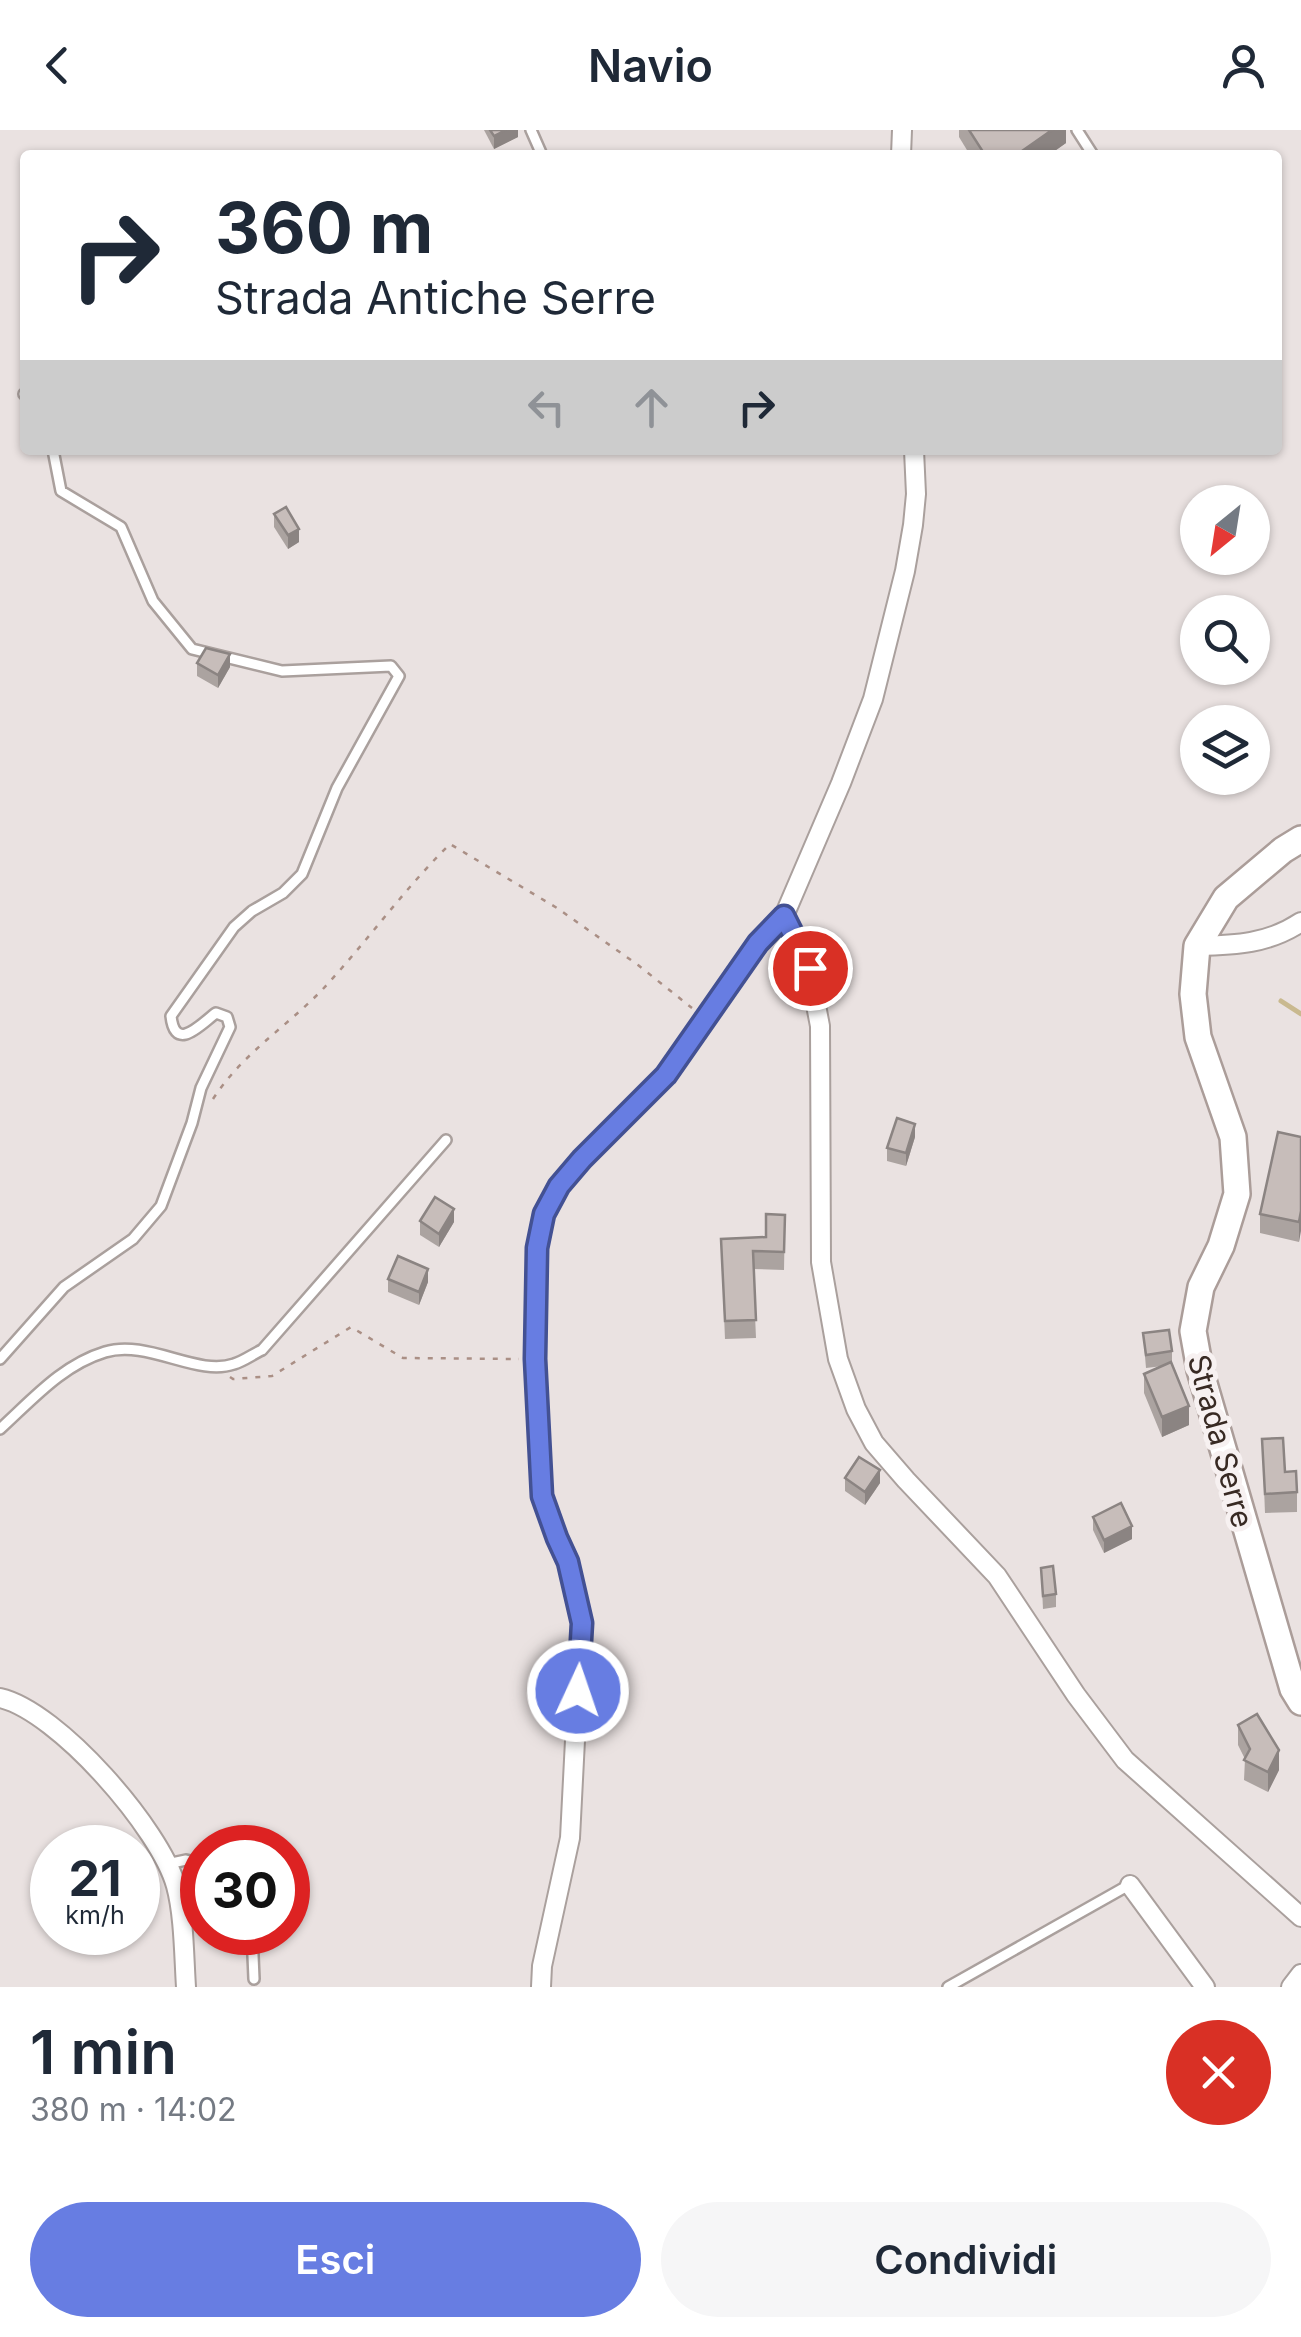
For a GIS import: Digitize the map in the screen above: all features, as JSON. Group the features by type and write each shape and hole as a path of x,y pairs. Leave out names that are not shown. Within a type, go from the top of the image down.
{"main road":[{"name":"Strada Serre","path":"1301,839 1226,898 1197,946 1192,994 1198,1037 1233,1137 1237,1194 1220,1246 1201,1286 1193,1331 1200,1370 1261,1585 1292,1689 1301,1702"}],"street":[{"path":"542,1987 542,1966 570,1838 582,1623 568,1562 542,1496 535,1359 537,1248 544,1214 559,1186 582,1159 666,1075 758,943 784,916 873,698 913,525 914,455"},
{"path":"784,916 810,968 820,1026 821,1262 838,1359 856,1409 874,1442 906,1480 998,1576 1124,1760 1301,1917"},
{"path":"1197,946 1237,945 1282,934 1301,922"},
{"path":"0,1698 34,1713 67,1740 104,1776 152,1834 176,1886 186,1987"},
{"path":"1130,1885 1197,1985"},
{"path":"1291,1987 1301,1974"}],"lane":[{"path":"0,1359 64,1287 133,1239 161,1206 202,1088 230,1023 226,1016 216,1014 195,1032 185,1034 172,1026 172,1016 234,927 283,893 302,874 337,788 398,676 391,666 282,671 192,648 153,601 121,527 61,491 54,455"},
{"path":"0,1430 64,1370 108,1350 147,1350 202,1365 232,1366 262,1350 446,1140"},
{"path":"167,1864 180,1861"},
{"path":"948,1987 1130,1885"},
{"path":"253,1955 254,1979"}],"path":[{"path":"192,1123 242,1060 293,1019 450,844 570,916 704,1018"},
{"path":"202,1365 234,1379 272,1376 351,1327 403,1358 535,1359"}],"building":[{"path":"969,130 1052,130 1023,150 982,150"},
{"path":"286,507 299,529 288,535 274,514"},
{"path":"206,648 230,654 218,675 197,663"},
{"path":"897,1118 915,1124 906,1153 887,1148"},
{"path":"1278,1132 1301,1137 1299,1222 1260,1214"},
{"path":"435,1197 454,1209 439,1234 420,1221"},
{"path":"766,1214 785,1215 784,1252 753,1251 756,1320 725,1321 721,1239 766,1237"},
{"path":"398,1256 428,1269 419,1292 388,1279"},
{"path":"1169,1330 1172,1351 1146,1355 1143,1333"},
{"path":"1171,1362 1189,1406 1162,1417 1144,1374"},
{"path":"1283,1438 1285,1472 1296,1471 1297,1492 1265,1494 1262,1439"},
{"path":"859,1457 880,1470 865,1492 845,1478"},
{"path":"1121,1503 1132,1526 1104,1540 1093,1517"},
{"path":"1053,1566 1056,1594 1043,1596 1041,1568"},
{"path":"1257,1714 1279,1750 1268,1772 1244,1760 1250,1749 1238,1725"}],"waterway":[{"path":"1281,1001 1301,1014"}],"route":[{"path":"578,1691 582,1623 568,1562 542,1496 535,1359 537,1248 544,1214 559,1186 582,1159 666,1075 758,943 784,916 810,968"}]}
